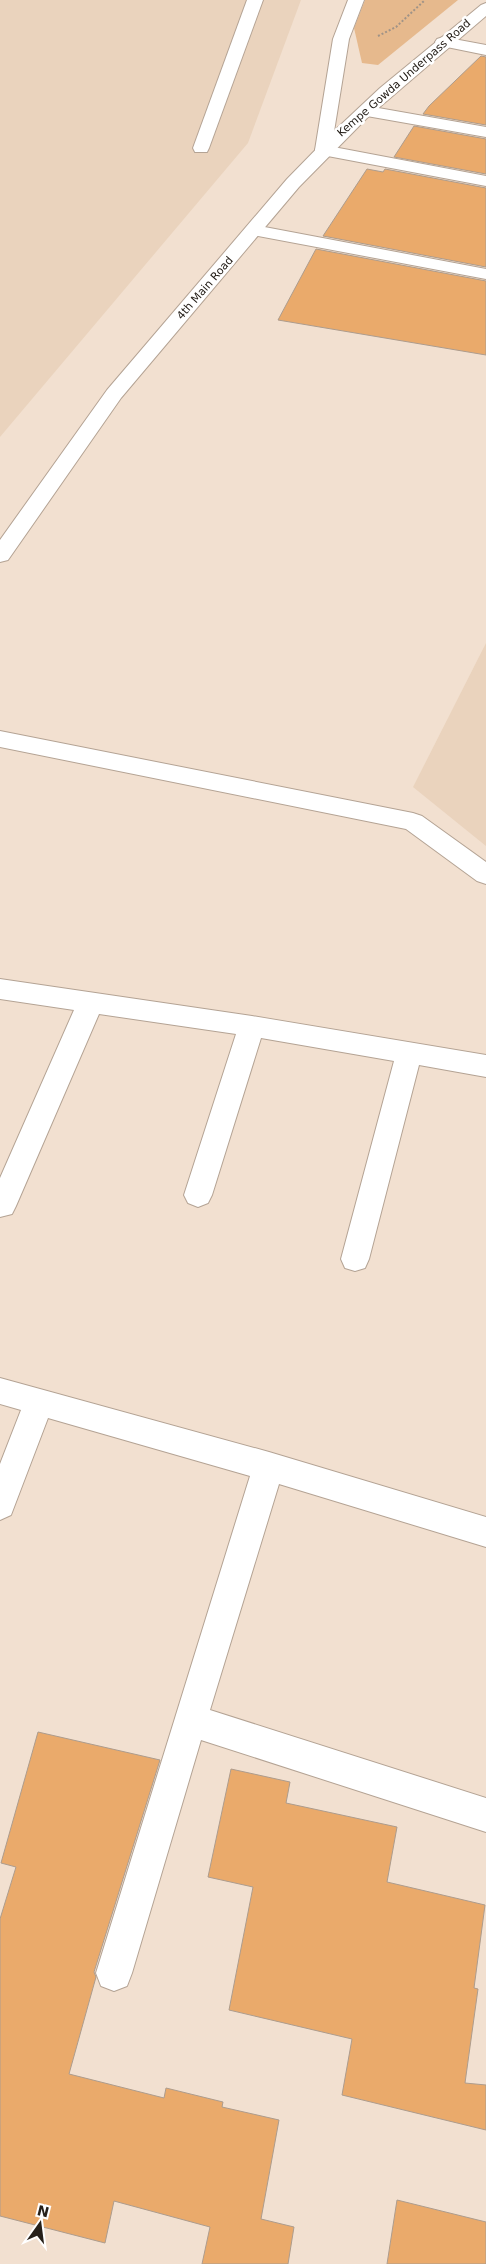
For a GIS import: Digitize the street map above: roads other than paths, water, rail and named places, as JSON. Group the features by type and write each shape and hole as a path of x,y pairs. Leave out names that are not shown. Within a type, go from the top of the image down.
{"street":[{"path":"201,148 255,0"},
{"path":"356,0 341,39 323,150 486,181"},
{"name":"Kempe Gowda Underpass Road","path":"323,150 443,42 486,8"},
{"path":"443,42 486,50"},
{"path":"367,111 486,132"},
{"name":"4th Main Road","path":"0,555 114,394 293,182 323,150"},
{"path":"254,230 486,274"},
{"path":"0,738 413,822 486,875"},
{"path":"0,989 252,1026 486,1066"},
{"path":"2,1206 91,1002"},
{"path":"198,1195 252,1026"},
{"path":"355,1259 409,1053"},
{"path":"0,1390 269,1466 486,1532"},
{"path":"0,1505 39,1402"},
{"path":"114,1973 269,1466"},
{"path":"190,1720 486,1815"}]}
